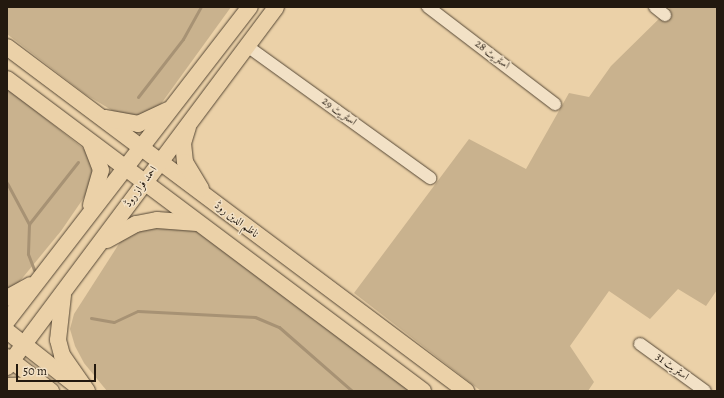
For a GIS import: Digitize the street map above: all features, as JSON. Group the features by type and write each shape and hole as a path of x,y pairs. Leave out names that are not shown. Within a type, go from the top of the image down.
{"main road":[{"name":"احمد فراز روڈ","path":"7,321 38,279 175,106 250,7"},
{"name":"احمد فراز روڈ","path":"9,362 65,288 100,245 159,162 276,7"},
{"name":"ناظم الدین روڈ","path":"7,47 466,391"},
{"path":"7,79 125,169 423,391"},
{"path":"98,116 138,124 175,106"},
{"path":"189,122 183,143 185,162 194,182 212,202"},
{"path":"86,218 101,170 98,154 90,141"},
{"path":"100,245 136,224 157,220 199,224"},
{"path":"7,298 38,279"},
{"path":"65,288 59,314 58,340 62,355 87,391"},
{"path":"7,331 83,391"},
{"path":"9,362 51,391"},
{"path":"7,386 32,385 51,391"}],"street":[{"name":"اسٹریٹ 28","path":"428,7 556,104"},
{"path":"655,7 665,15"},
{"name":"اسٹریٹ 29","path":"247,46 430,178"},
{"name":"اسٹریٹ 31","path":"640,344 705,391"}],"shaded area":[{"path":"7,7 231,7 158,108 139,119 113,111 85,94 7,34"},
{"path":"671,7 717,7 717,290 706,306 678,289 650,319 609,291 570,346 594,382 588,391 481,391 354,293 469,139 526,169 569,93 589,97 611,66"},
{"path":"7,88 94,157 94,166 87,193 61,231 15,287 7,290"},
{"path":"160,223 192,226 414,391 107,391 84,363 75,346 70,329 74,314 124,236"}],"waterway":[{"path":"138,97 183,39 201,7"},
{"path":"29,224 78,162"},
{"path":"7,183 29,224 28,254 34,270"},
{"path":"91,318 114,322 138,311 255,317 279,327 352,391"}]}
